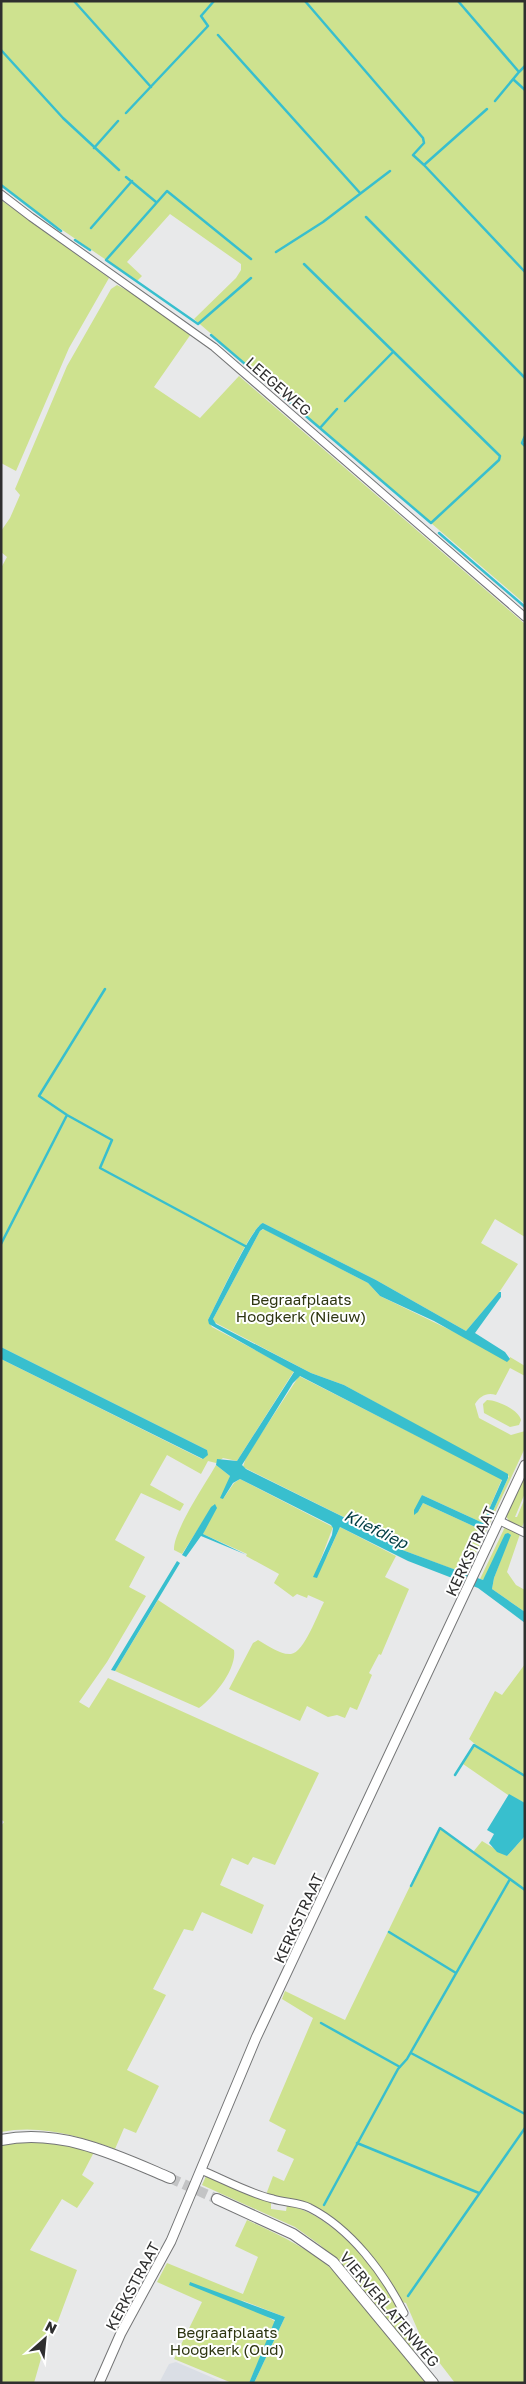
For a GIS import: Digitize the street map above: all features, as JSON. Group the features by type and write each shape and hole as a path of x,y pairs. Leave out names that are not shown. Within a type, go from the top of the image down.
{"main road":[{"path":"1,2140 49,2137 85,2144 170,2178"},
{"name":"VIERVERLATENWEG","path":"217,2199 293,2234 333,2262 433,2383"}],"street":[{"name":"LEEGEWEG","path":"1,194 214,347 525,617"},
{"name":"KERKSTRAAT","path":"99,2383 121,2333 172,2242 256,2038 525,1465"},
{"path":"500,1521 525,1533"},
{"path":"201,2170 263,2196 304,2205 319,2213 348,2238 372,2263 390,2288 404,2313"}],"shaded area":[{"path":"176,2362 225,2383 159,2383 169,2364"}],"green space":[{"path":"1,1 525,1 525,604 194,319 236,278 241,270 241,264 170,214 127,262 142,276 137,281 36,212 1,184"},
{"path":"1,200 109,278 69,348 16,471 1,463"},
{"path":"117,285 145,300 191,334 154,387 200,418 239,376 525,624 525,1237 495,1219 481,1243 518,1264 500,1291 466,1331 376,1280 263,1223 257,1228 242,1251 208,1320 212,1327 294,1371 237,1461 223,1458 216,1463 208,1461 201,1474 167,1455 150,1485 184,1504 180,1511 141,1493 115,1540 145,1557 129,1587 146,1596 107,1662 79,1702 89,1708 108,1678 319,1773 275,1865 253,1857 248,1865 232,1858 220,1885 264,1905 252,1934 202,1912 193,1931 184,1929 153,1989 166,1995 127,2070 159,2086 136,2133 124,2128 115,2149 73,2136 45,2130 30,2129 1,2132 1,1826 4,1822 1,1819 1,1359 202,1459 207,1450 1,1347 1,568 7,557 1,552 1,531 10,518 20,495 15,489 67,366 111,289"},
{"name":"Begraafplaats Hoogkerk (Nieuw)","path":"264,1229 368,1283 380,1296 510,1359 510,1357 525,1366 525,1376 510,1368 496,1395 484,1395 475,1404 479,1418 511,1435 525,1431 525,1448 466,1574 397,1548 386,1538 243,1467 246,1457 299,1376 502,1479 483,1523 422,1495 418,1512 423,1503 484,1531 509,1476 344,1385 311,1373 214,1322 213,1319 260,1231"},
{"path":"487,1400 512,1409 521,1420 519,1425 510,1427 484,1413 483,1404"},
{"path":"216,1465 230,1476 223,1499 234,1483 240,1479 333,1527 314,1577 328,1554 340,1527 396,1556 385,1577 409,1589 381,1655 379,1654 369,1673 372,1675 357,1710 350,1707 345,1718 337,1715 328,1717 307,1706 300,1721 229,1689 253,1643 258,1640 282,1653 291,1654 296,1652 306,1640 324,1602 308,1595 307,1598 297,1594 293,1597 274,1583 279,1574 246,1556 247,1554 203,1534 214,1504 182,1554 174,1550 175,1542 184,1520"},
{"path":"525,1475 525,1493 515,1517 517,1517 525,1498 525,1520 522,1527 509,1521 506,1516"},
{"path":"505,1527 520,1534 507,1572 516,1585 525,1590 525,1612 492,1589 494,1578 510,1535 483,1580 480,1579"},
{"path":"158,1600 234,1650 232,1666 228,1674 217,1690 199,1708 115,1671"},
{"path":"525,1664 525,1803 508,1795 463,1764 475,1744 469,1739 495,1691 502,1695"},
{"path":"440,1828 473,1852 482,1841 507,1856 525,1836 525,2383 455,2383 422,2340 406,2303 402,2302 382,2271 311,2205 268,2195 267,2192 273,2176 284,2181 294,2159 277,2151 286,2130 269,2121 313,2018 282,1999 285,1991 345,2020"},
{"path":"28,2142 51,2143 93,2151 82,2175 94,2183 77,2208 62,2199 30,2250 77,2270 58,2321 46,2341 34,2383 1,2383 1,2145"},
{"path":"206,2176 271,2202 271,2209 286,2211 287,2205 306,2211 342,2235 374,2270 387,2289 398,2307 414,2351 347,2271 320,2245 295,2227 202,2185"},
{"name":"Begraafplaats Hoogkerk (Oud)","path":"247,2220 304,2249 335,2272 426,2383 254,2383 285,2317 241,2300 276,2322 249,2383 232,2383 174,2359 202,2302 157,2282 167,2263 243,2294 258,2257 235,2246"}],"water":[{"path":"263,1223 376,1280 466,1331 501,1292 501,1297 475,1333 505,1352 510,1359 507,1362 434,1321 380,1296 368,1283 263,1229 260,1231 213,1319 216,1324 311,1373 344,1385 508,1474 508,1478 484,1531 423,1503 414,1515 414,1510 422,1495 483,1523 502,1480 300,1376 293,1383 242,1465 246,1469 386,1538 397,1548 483,1580 505,1534 508,1533 511,1535 494,1578 492,1589 525,1612 525,1623 478,1588 408,1561 340,1527 317,1578 313,1577 332,1535 333,1528 331,1525 240,1479 233,1483 223,1499 220,1498 230,1476 216,1465 217,1459 237,1461 294,1372 209,1324 208,1320 243,1251 258,1227"},
{"path":"1,1347 207,1450 208,1455 203,1459 1,1359"},
{"path":"215,1504 217,1508 203,1534 247,1555 201,1536 186,1557 182,1555 211,1507"},
{"path":"177,1561 180,1563 115,1671 111,1670"},
{"path":"509,1794 525,1803 525,1836 507,1856 497,1852 489,1843 494,1834 487,1830"},
{"path":"190,2282 285,2317 254,2383 249,2383 275,2320 189,2285"}],"waterway":[{"path":"74,1 151,87"},
{"path":"126,113 208,26 201,16 214,1"},
{"path":"305,1 423,138 424,143 413,155 424,165 487,109"},
{"path":"458,1 519,72 525,66"},
{"path":"218,35 360,193"},
{"path":"1,50 63,118 119,170"},
{"path":"495,101 519,72"},
{"path":"514,80 525,90"},
{"path":"94,148 118,121"},
{"path":"424,165 525,272"},
{"path":"276,252 323,222 390,171"},
{"path":"126,177 156,202"},
{"path":"91,228 132,181"},
{"path":"1,185 61,231"},
{"path":"251,259 167,191 106,260 198,324 251,278"},
{"path":"366,217 525,378"},
{"path":"75,240 90,250"},
{"path":"211,335 431,523 499,460 500,456 304,264"},
{"path":"345,401 393,352"},
{"path":"320,428 337,409"},
{"path":"525,436 522,443 525,446"},
{"path":"439,533 525,607"},
{"path":"105,989 39,1096 67,1115 112,1140 100,1168 247,1247"},
{"path":"1,1244 67,1115"},
{"path":"455,1775 474,1745 525,1776"},
{"path":"411,1886 440,1828 525,1890"},
{"path":"324,2205 398,2069 407,2059 510,1879"},
{"path":"389,1932 456,1973"},
{"path":"321,2023 400,2067"},
{"path":"411,2053 525,2114"},
{"path":"408,2296 525,2128"},
{"path":"357,2143 479,2193"}],"tunnel":[{"path":"170,2178 217,2199"}],"water label":[{"name":"Kliefdiep","path":"376,1529"}]}
